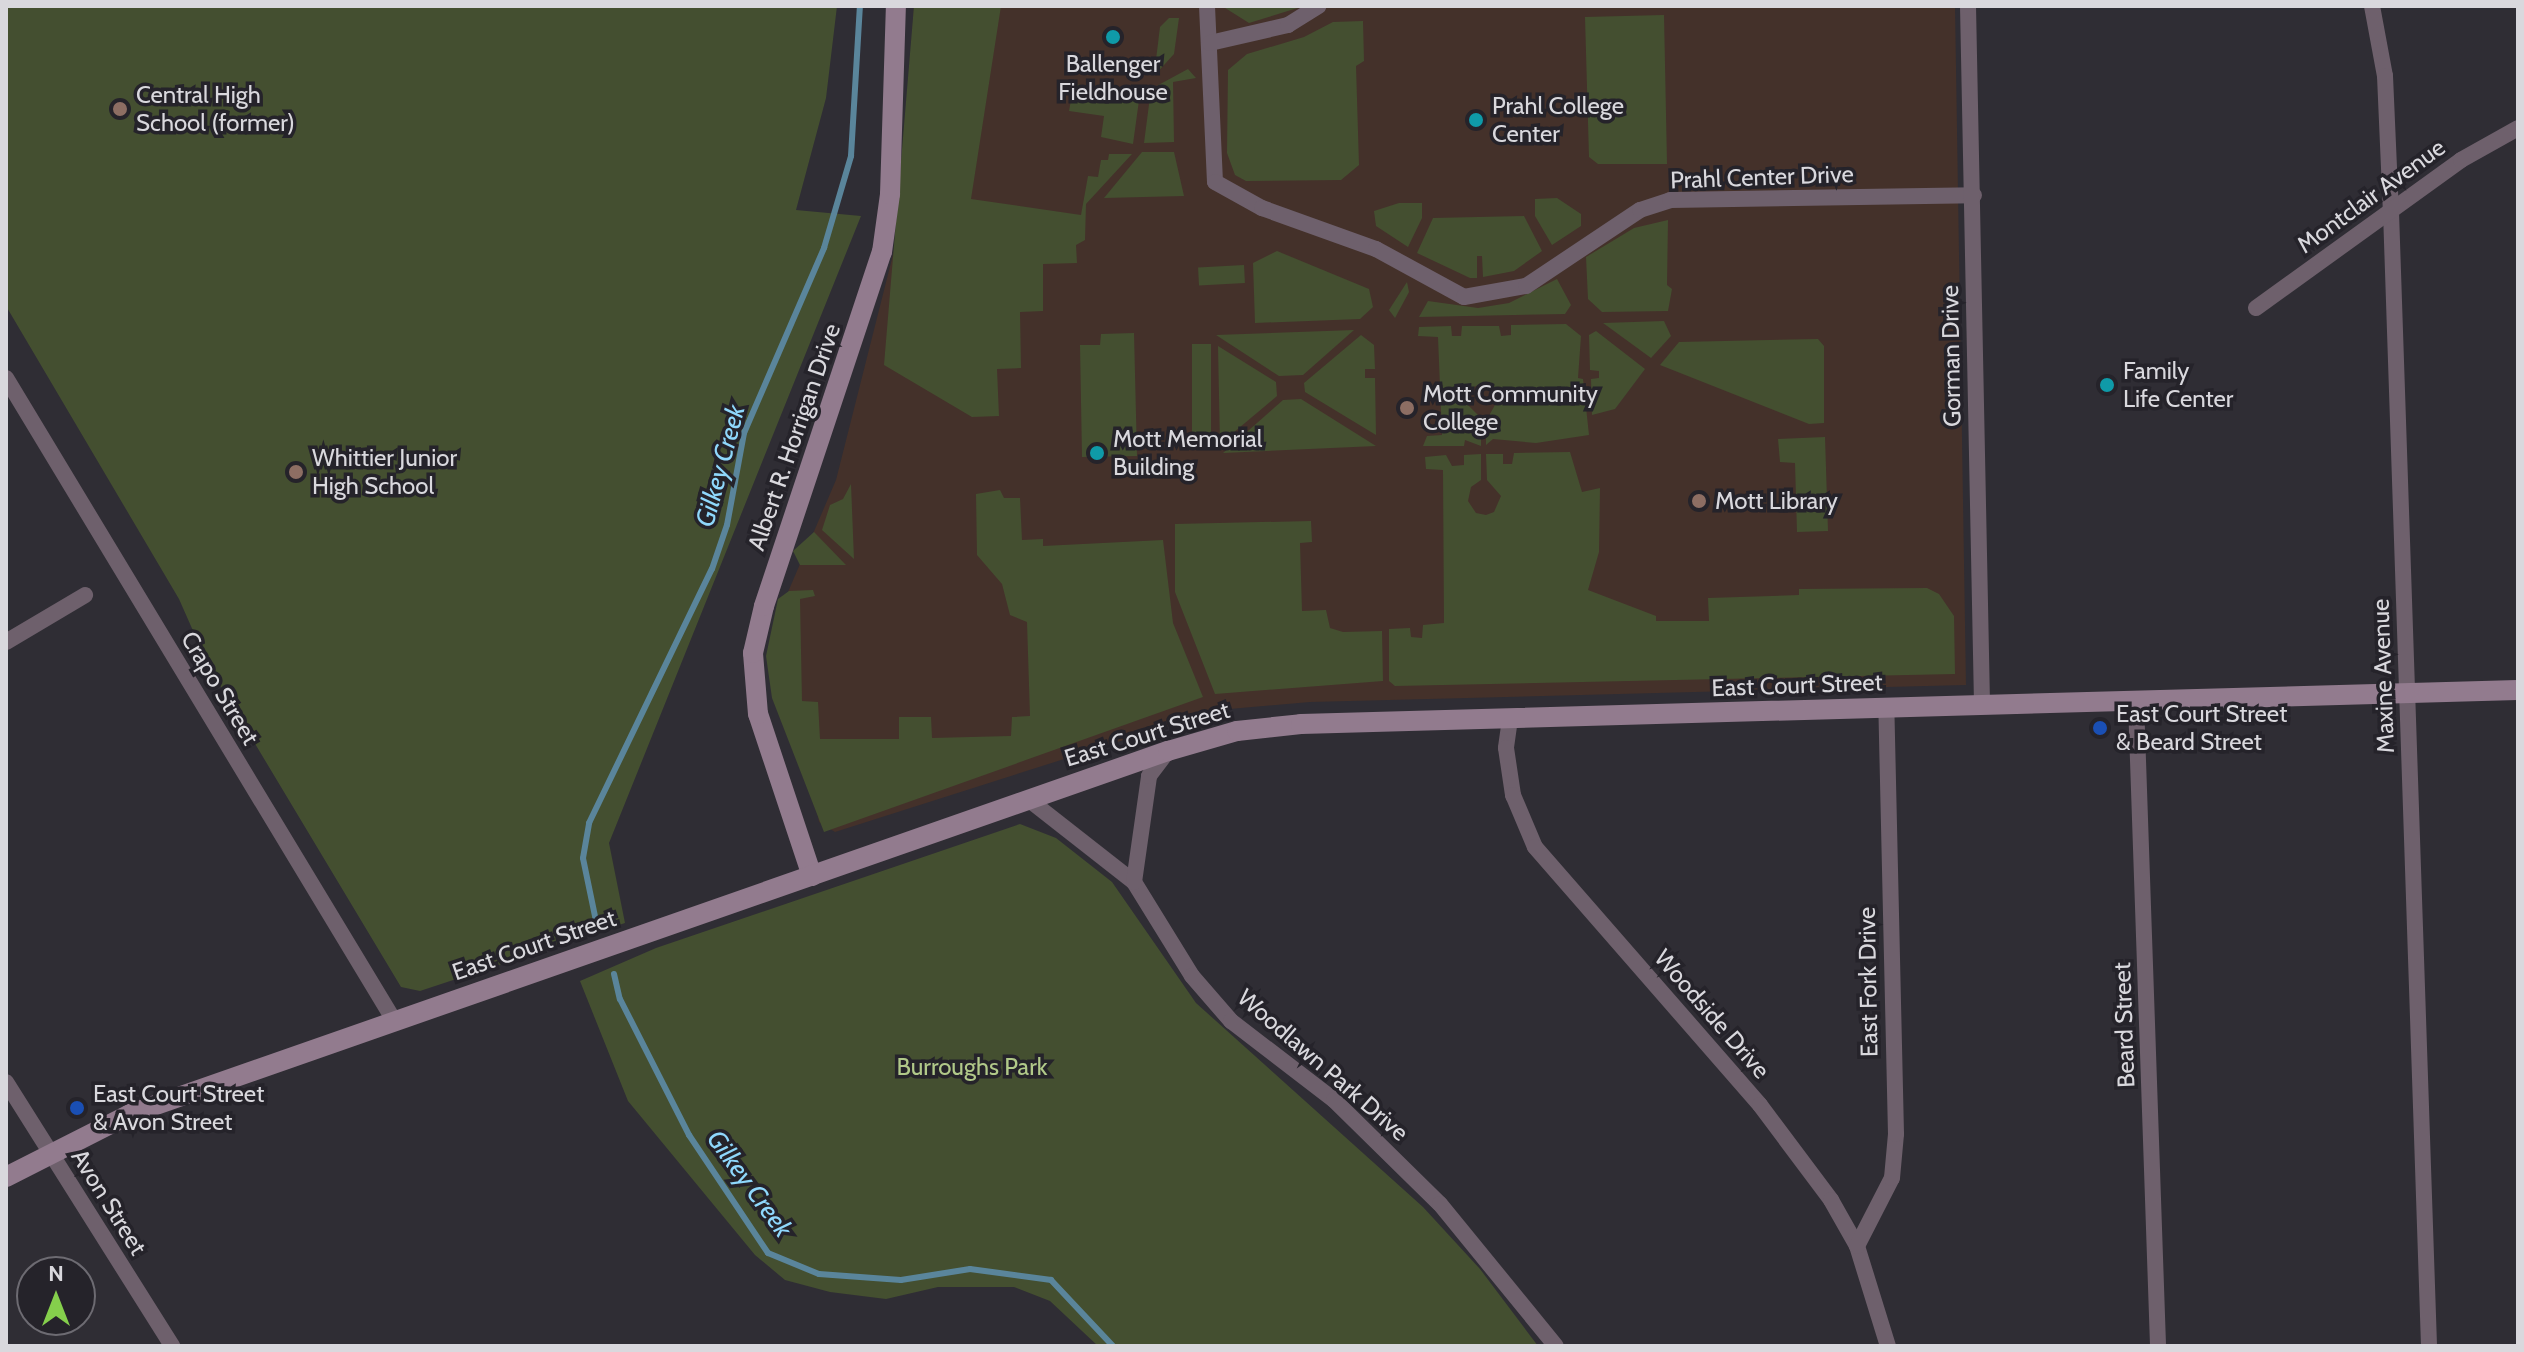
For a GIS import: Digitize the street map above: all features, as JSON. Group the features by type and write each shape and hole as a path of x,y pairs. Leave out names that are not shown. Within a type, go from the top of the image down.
{"main road":[{"name":"Albert R. Horrigan Drive","path":"812,876 758,714 753,653 770,585 882,252 890,194 896,6"},
{"name":"East Court Street","path":"6,1177 49,1151 130,1114 1168,751 1270,726 2518,690"}],"street":[{"name":"Prahl Center Drive","path":"1207,6 1215,182 1262,208 1376,249 1464,297 1526,286 1640,210 1670,200 1974,195"},
{"path":"1210,43 1288,25 1319,6"},
{"name":"Gorman Drive","path":"1968,6 1982,706"},
{"name":"Maxine Avenue","path":"2372,6 2385,76 2391,212 2429,1346"},
{"name":"Montclair Avenue","path":"2256,308 2461,160 2518,128"},
{"name":"Crapo Street","path":"6,378 395,1022"},
{"path":"6,642 85,595"},
{"name":"Beard Street","path":"2136,702 2158,1346"},
{"name":"East Fork Drive","path":"1857,1246 1892,1178 1896,1134 1886,708"},
{"name":"Woodside Drive","path":"1510,719 1506,748 1513,795 1535,847 1760,1105 1831,1200 1857,1246 1888,1346"},
{"path":"1134,882 1149,776 1168,751"},
{"name":"Woodlawn Park Drive","path":"1028,799 1134,882 1192,976 1231,1021 1334,1100 1440,1204 1556,1346"},
{"name":"Avon Street","path":"6,1082 172,1346"}],"shaded area":[{"name":"Mott Community College","path":"914,6 1955,6 1966,685 1310,702 1218,710 835,832 819,822 779,613 836,480 900,227"}],"green space":[{"path":"6,6 837,6 826,98 796,210 861,216 609,843 625,923 420,991 401,987 209,667 179,599 6,306"},
{"path":"914,6 1001,6 971,199 1081,215 1088,176 1098,177 1101,160 1108,160 1109,154 1132,154 1086,204 1085,240 1076,245 1077,263 1043,264 1043,311 1020,312 1021,368 997,369 999,416 972,417 884,365"},
{"path":"1222,6 1304,6 1249,23"},
{"path":"1664,15 1667,164 1598,164 1589,157 1585,17"},
{"path":"1169,18 1179,18 1174,54 1154,76 1160,27"},
{"path":"1363,21 1364,61 1356,66 1359,165 1341,180 1246,181 1235,175 1227,153 1228,70 1247,54 1304,37 1333,22"},
{"path":"1188,69 1196,78 1173,82 1174,142 1144,143 1151,89"},
{"path":"1074,84 1140,93 1133,144 1101,137 1104,116 1069,111"},
{"path":"1142,152 1174,152 1184,196 1104,198"},
{"path":"1557,198 1581,214 1581,226 1552,245 1535,216 1535,199"},
{"path":"1399,203 1422,203 1422,218 1408,247 1376,226 1374,211"},
{"path":"1524,216 1542,251 1514,271 1483,277 1482,256 1477,256 1477,278 1470,278 1417,253 1433,218"},
{"path":"1668,220 1667,285 1672,289 1668,311 1602,312 1588,299 1586,257 1634,228"},
{"path":"1277,251 1369,289 1373,307 1360,319 1255,323 1253,263"},
{"path":"1244,265 1245,283 1199,285 1198,267"},
{"path":"1557,279 1571,305 1565,314 1419,317 1428,301 1478,308 1509,303"},
{"path":"1407,282 1409,292 1395,318 1389,310"},
{"path":"1664,321 1671,336 1651,358 1603,323"},
{"path":"1566,324 1581,336 1578,378 1583,379 1589,435 1536,443 1493,439 1486,445 1486,421 1500,396 1482,383 1470,389 1466,403 1481,418 1481,446 1465,440 1464,446 1423,446 1427,436 1442,435 1438,337 1418,336 1419,327 1451,326 1452,336 1461,336 1462,326 1499,326 1501,336 1511,335 1511,325"},
{"path":"1354,330 1303,375 1279,376 1216,335"},
{"path":"1596,331 1645,369 1615,409 1592,415 1591,379 1599,378 1599,371 1590,370 1589,335"},
{"path":"1134,333 1137,456 1082,457 1080,345 1100,345 1101,334"},
{"path":"1361,335 1374,345 1375,369 1365,369 1365,378 1375,378 1376,435 1305,392 1304,383"},
{"path":"1818,339 1824,346 1824,423 1809,424 1660,365 1679,342"},
{"path":"1192,344 1211,344 1211,444 1192,444"},
{"path":"1218,346 1276,382 1277,396 1220,444"},
{"path":"1301,399 1376,446 1223,453 1283,400"},
{"path":"1825,437 1828,531 1797,532 1795,463 1780,462 1778,439"},
{"path":"1570,452 1582,492 1600,488 1599,552 1588,590 1656,616 1656,621 1709,621 1708,598 1799,595 1799,589 1927,588 1939,594 1954,616 1955,674 1395,686 1389,681 1389,629 1410,628 1411,637 1422,638 1423,625 1444,623 1443,470 1426,469 1425,457 1446,455 1452,466 1464,465 1464,455 1481,454 1481,480 1471,487 1468,501 1476,513 1486,515 1494,512 1501,496 1487,480 1486,454 1503,454 1503,464 1512,464 1514,453"},
{"path":"851,484 854,559 822,530 830,505 843,499"},
{"path":"1000,490 1004,498 1020,498 1022,540 1043,539 1043,546 1163,540 1173,623 1203,697 824,832 772,698 766,656 778,599 789,591 813,590 815,596 800,599 802,701 818,702 820,739 899,739 899,717 931,717 932,738 1011,736 1012,717 1030,716 1027,622 1010,615 1002,584 977,555 976,494"},
{"path":"1311,521 1312,542 1300,543 1302,611 1326,610 1330,628 1343,632 1382,631 1383,681 1215,694 1175,592 1175,524"},
{"path":"814,532 846,565 800,565 793,551"},
{"name":"Burroughs Park","path":"1020,824 1056,838 1112,882 1196,1003 1423,1207 1480,1269 1538,1346 1098,1346 1050,1301 1014,1287 938,1287 886,1299 830,1292 785,1280 755,1255 628,1101 580,981 656,948"}],"waterway":[{"name":"Gilkey Creek","path":"596,921 583,858 589,823 712,569 727,525 744,433 824,248 851,156 860,6"},
{"name":"Gilkey Creek","path":"614,974 620,999 689,1135 768,1253 819,1274 901,1280 970,1269 1051,1280 1113,1346"}],"place":[{"name":"Ballenger Fieldhouse","path":"1113,37"},
{"name":"Central High School (former)","path":"120,109"},
{"name":"Prahl College Center","path":"1476,120"},
{"name":"Family Life Center","path":"2107,385"},
{"name":"Mott Community College","path":"1407,408"},
{"name":"Mott Memorial Building","path":"1097,453"},
{"name":"Whittier Junior High School","path":"296,472"},
{"name":"Mott Library","path":"1699,501"},
{"name":"East Court Street & Beard Street","path":"2100,728"},
{"name":"East Court Street & Avon Street","path":"77,1108"}]}
